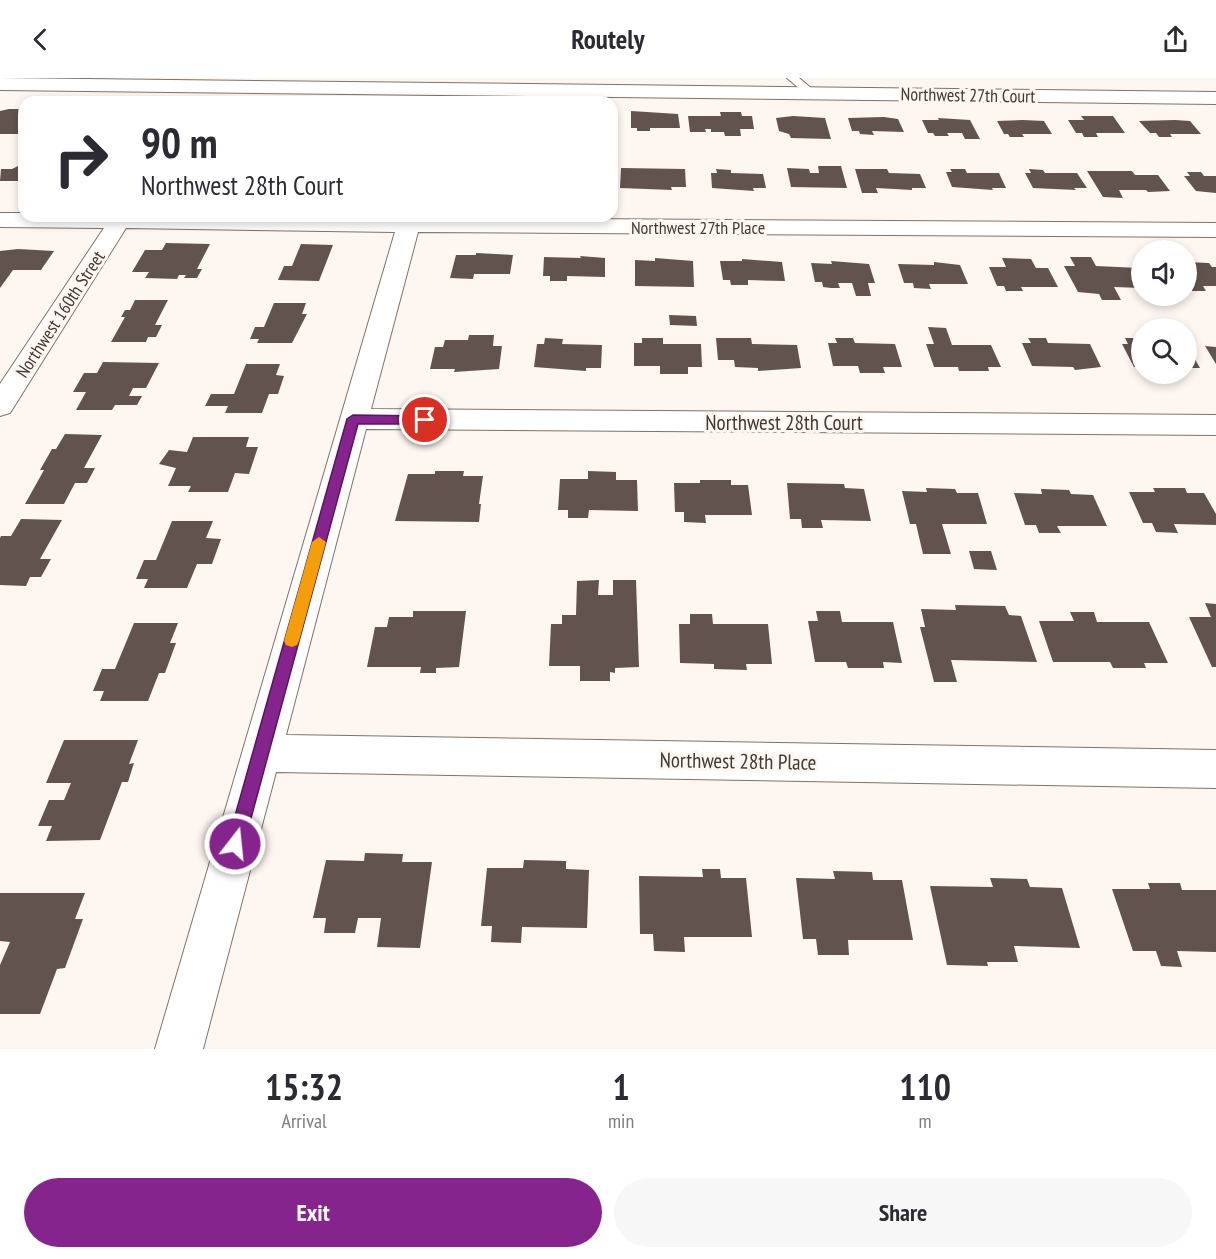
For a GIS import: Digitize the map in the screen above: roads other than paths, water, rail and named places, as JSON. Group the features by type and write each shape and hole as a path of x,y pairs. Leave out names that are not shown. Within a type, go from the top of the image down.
{"street":[{"name":"Northwest 27th Court","path":"0,84 376,83 444,90 1216,98"},
{"name":"Northwest 27th Place","path":"0,220 18,220"},
{"name":"Northwest 160th Street","path":"0,406 120,222"},
{"path":"179,1049 410,222"},
{"name":"Northwest 27th Place","path":"500,222 1216,230"},
{"name":"Northwest 28th Court","path":"353,419 1216,425"},
{"name":"Northwest 28th Place","path":"260,753 1216,769"}],"lane":[{"path":"792,78 811,93"}]}
